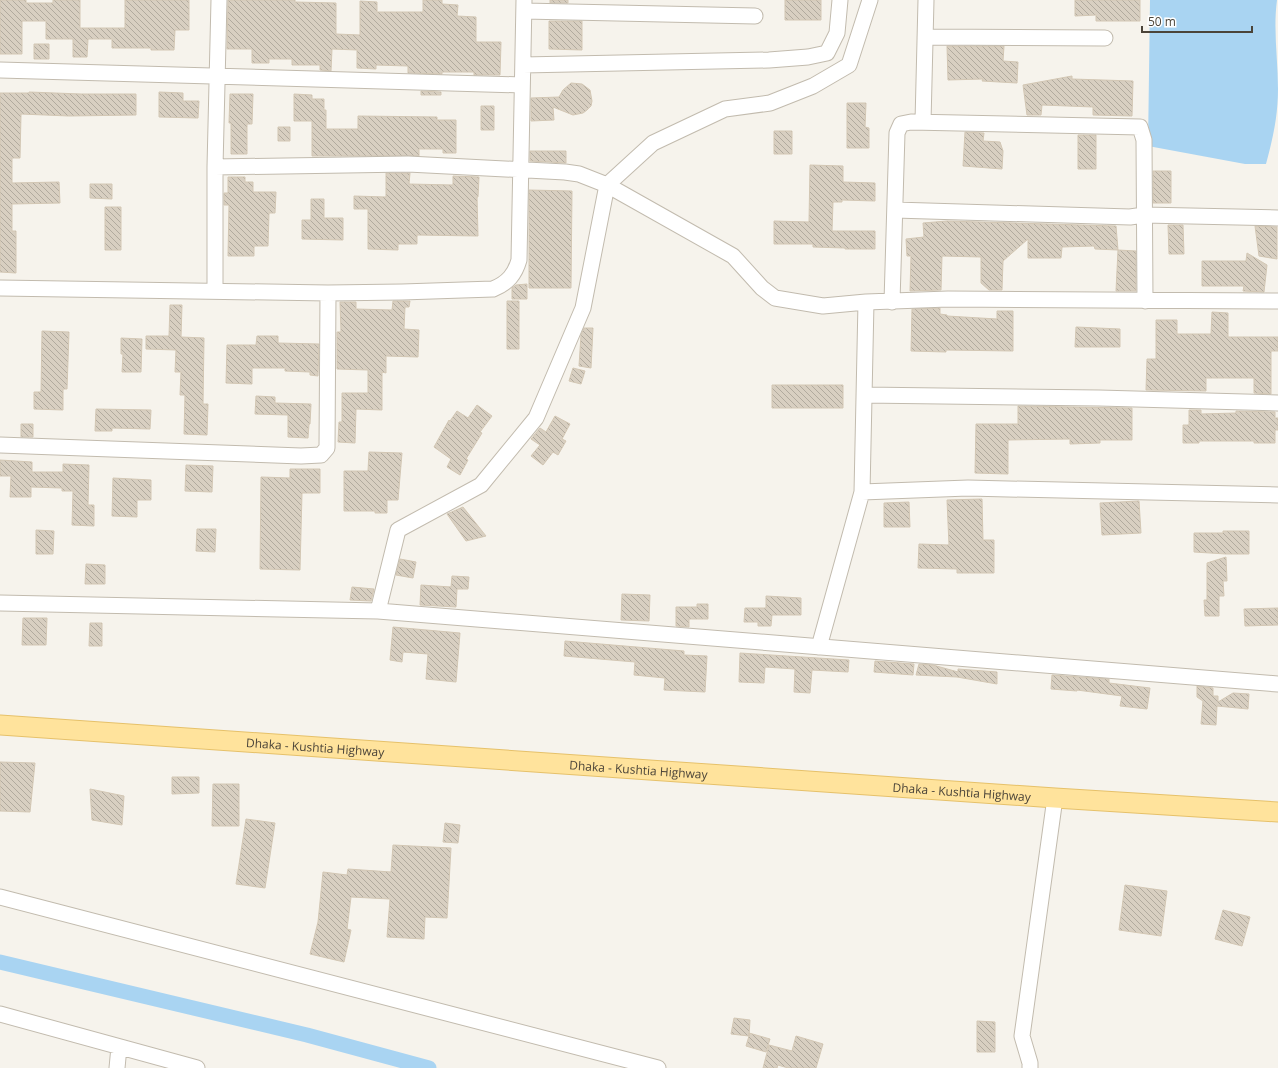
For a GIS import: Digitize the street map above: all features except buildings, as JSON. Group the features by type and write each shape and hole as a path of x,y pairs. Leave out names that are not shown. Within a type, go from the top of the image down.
{"main road":[{"name":"Dhaka - Kushtia Highway","path":"0,725 1278,812"}],"street":[{"path":"214,291 219,0"},
{"path":"523,65 769,60 808,57 827,53 837,33 840,0"},
{"path":"378,611 398,530 481,485 536,418 583,308 607,185 653,143 725,109 770,103 813,86 849,65 870,0"},
{"path":"923,122 926,0"},
{"path":"0,288 328,293 493,289 502,286 516,271 519,260 522,170 524,5 755,16"},
{"path":"925,37 1104,38"},
{"path":"0,70 522,86"},
{"path":"892,302 897,133 901,124 911,122 1140,127 1144,140 1145,301"},
{"path":"215,167 408,164 579,174 607,185 733,256 762,288 775,298 823,306 866,302 948,299 1278,301"},
{"path":"895,210 1130,217 1144,215 1278,218"},
{"path":"0,445 301,456 321,455 327,448 326,411 328,293"},
{"path":"819,647 862,492 866,302"},
{"path":"864,395 1099,398 1278,403"},
{"path":"862,492 968,488 1278,494"},
{"path":"0,602 378,611 1278,684"},
{"path":"1030,1068 1030,1063 1022,1036 1055,798"},
{"path":"0,897 658,1068"},
{"path":"0,1014 197,1068"},
{"path":"117,1068 119,1047"}],"water":[{"path":"1150,0 1277,0 1275,22 1278,99 1275,127 1266,164 1245,164 1148,146"}],"waterway":[{"path":"0,962 307,1035 429,1068"}]}
